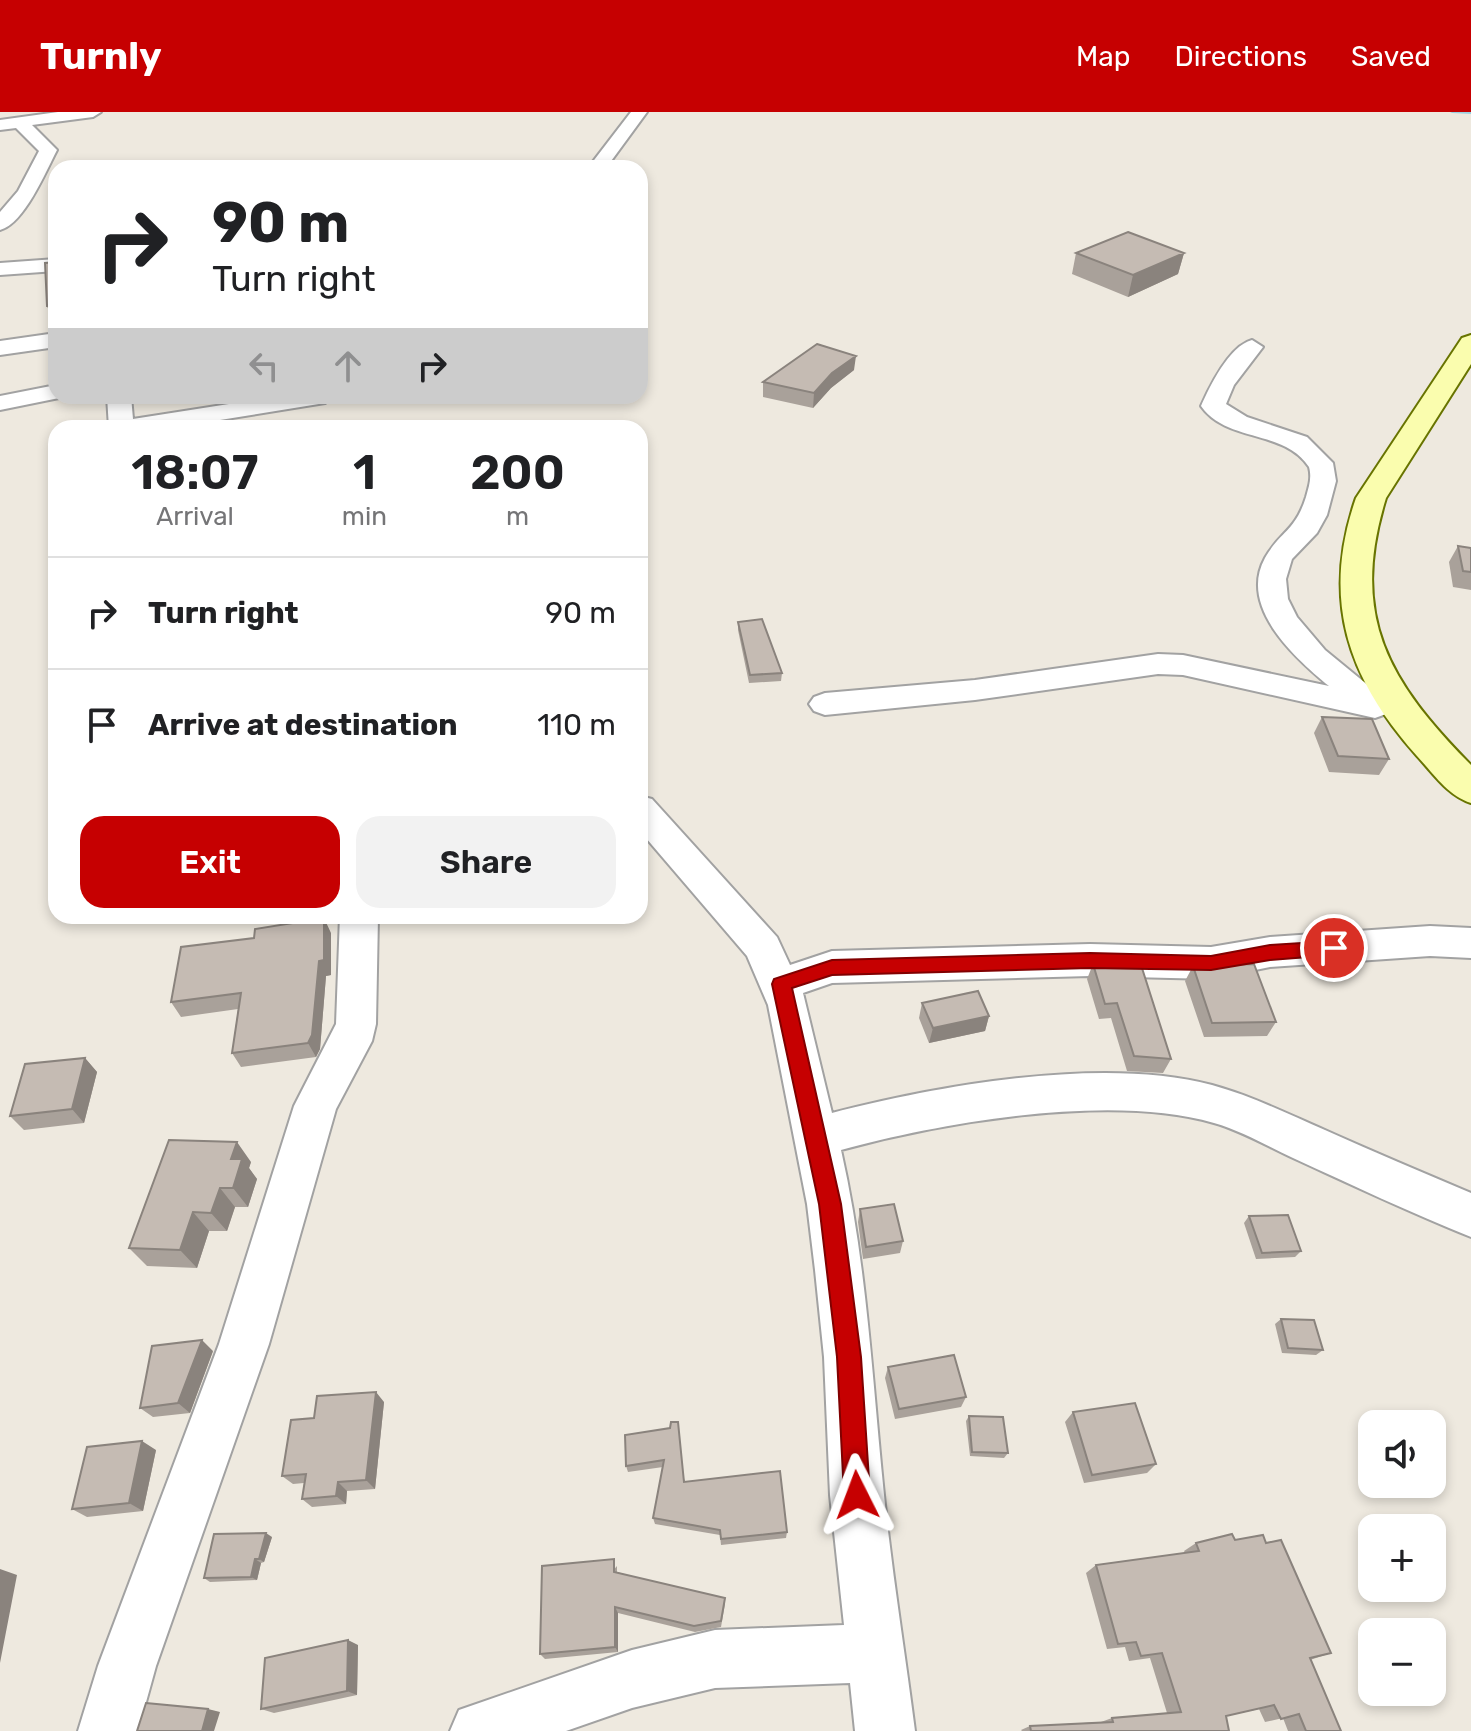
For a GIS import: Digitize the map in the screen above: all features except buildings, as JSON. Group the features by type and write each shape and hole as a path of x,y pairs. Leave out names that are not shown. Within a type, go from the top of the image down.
{"street":[{"path":"9,124 93,112"},
{"path":"603,160 639,112"},
{"path":"0,224 26,193 48,150 9,124"},
{"path":"0,269 48,266"},
{"path":"0,348 48,341"},
{"path":"1471,343 1388,469 1360,526 1356,576 1359,618 1369,654 1390,697 1471,789"},
{"path":"1252,347 1223,384 1213,406 1227,416 1279,433 1302,446 1320,462 1324,475 1311,522 1276,561 1272,583 1279,613 1297,640 1315,659 1375,707 1424,738"},
{"path":"0,403 48,394"},
{"path":"174,420 274,404"},
{"path":"825,704 975,690 1158,664 1183,665 1375,707"},
{"path":"648,817 763,948 781,984 815,1137 839,1270 857,1495 885,1731"},
{"path":"108,1731 127,1666 262,1290 296,1160 315,1106 351,1041 356,1024 359,924"},
{"path":"781,984 832,967 1090,960 1211,963 1270,952 1430,941 1471,943"},
{"path":"815,1137 890,1119 1039,1098 1163,1095 1204,1102 1265,1125 1471,1215"},
{"path":"480,1731 632,1679 715,1659 876,1653"}],"waterway":[{"path":"1452,112 1471,113"}],"route":[{"path":"857,1495 849,1357 830,1204 781,984 832,967 1090,960 1211,963 1270,952 1334,948"}]}
